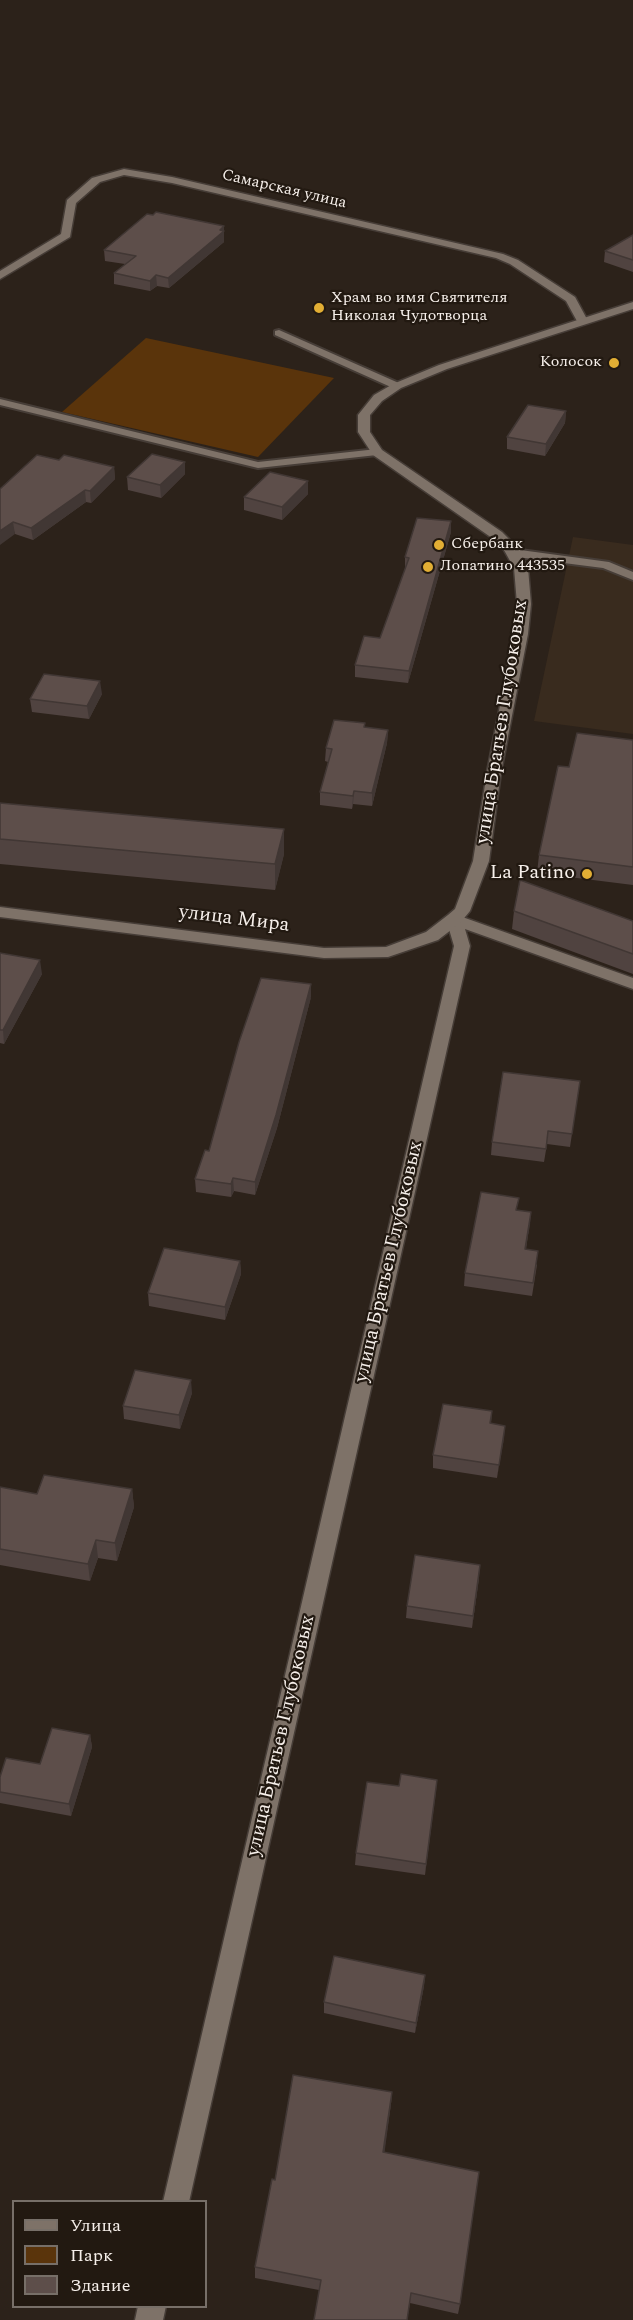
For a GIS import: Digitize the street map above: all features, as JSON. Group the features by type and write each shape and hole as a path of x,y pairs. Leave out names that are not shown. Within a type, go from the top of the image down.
{"street":[{"name":"Самарская улица","path":"0,276 66,235 71,202 96,180 124,172 172,180 499,256 514,262 571,299 582,321"},
{"path":"398,386 443,367 633,304"},
{"name":"улица Братьев Глубоковых","path":"176,2200 462,946 454,919 462,911 481,861 494,772 521,634 524,584 521,568 513,553 498,535 377,452 364,432 364,415 378,398 398,386"},
{"name":"улица Мира","path":"0,912 324,953 388,952 432,936 454,919"},
{"path":"454,919 633,984"}],"lane":[{"path":"279,333 398,386"},
{"path":"0,402 258,465 377,452"},
{"path":"513,553 606,566 633,576"}],"shaded area":[{"path":"573,537 633,545 633,734 534,721"}],"green space":[{"path":"146,338 334,378 258,457 62,412"}],"building":[{"path":"156,212 224,226 220,230 224,231 168,278 156,275 150,281 114,273 136,256 104,250 147,214 153,215"},
{"path":"633,235 633,260 605,251"},
{"path":"528,405 566,411 546,444 507,437"},
{"path":"152,454 185,462 160,485 127,477"},
{"path":"37,455 59,460 64,455 114,467 90,491 85,490 31,528 13,522 0,531 0,489"},
{"path":"270,472 308,481 282,507 244,497"},
{"path":"417,518 451,521 409,671 355,665 364,636 380,638 409,558 405,557"},
{"path":"44,674 100,681 87,706 30,699"},
{"path":"334,720 365,723 364,727 388,730 372,793 354,791 353,796 320,792 332,749 326,748"},
{"path":"577,733 633,740 633,867 539,855 558,766 569,767"},
{"path":"0,803 284,829 275,864 0,839"},
{"path":"520,880 633,921 633,954 514,911"},
{"path":"0,953 40,960 3,1030 0,1030"},
{"path":"261,978 311,984 276,1115 255,1182 233,1178 231,1184 195,1179 205,1150 209,1151 239,1042"},
{"path":"503,1072 580,1081 572,1134 548,1131 546,1149 492,1142"},
{"path":"481,1192 519,1198 516,1210 531,1212 525,1249 538,1251 533,1283 465,1273"},
{"path":"164,1248 240,1261 225,1307 148,1293"},
{"path":"135,1370 191,1380 179,1415 123,1406"},
{"path":"443,1404 492,1411 490,1423 505,1426 499,1465 433,1455"},
{"path":"44,1475 132,1489 115,1543 96,1540 88,1564 0,1549 0,1487 37,1494"},
{"path":"415,1555 480,1565 473,1616 407,1606"},
{"path":"52,1728 90,1735 69,1804 0,1792 0,1777 6,1758 40,1764"},
{"path":"401,1774 437,1780 426,1864 356,1853 367,1782 399,1786"},
{"path":"334,1956 425,1975 416,2023 324,2002"},
{"path":"293,2075 392,2092 383,2152 479,2172 460,2304 411,2293 407,2320 314,2320 321,2280 255,2267 272,2179 275,2180"}],"place":[{"name":"Храм во имя Святителя Николая Чудотворца","path":"319,308"},
{"name":"Колосок","path":"614,363"},
{"name":"Сбербанк","path":"439,545"},
{"name":"Лопатино 443535","path":"428,567"},
{"name":"La Patino","path":"587,874"}]}
